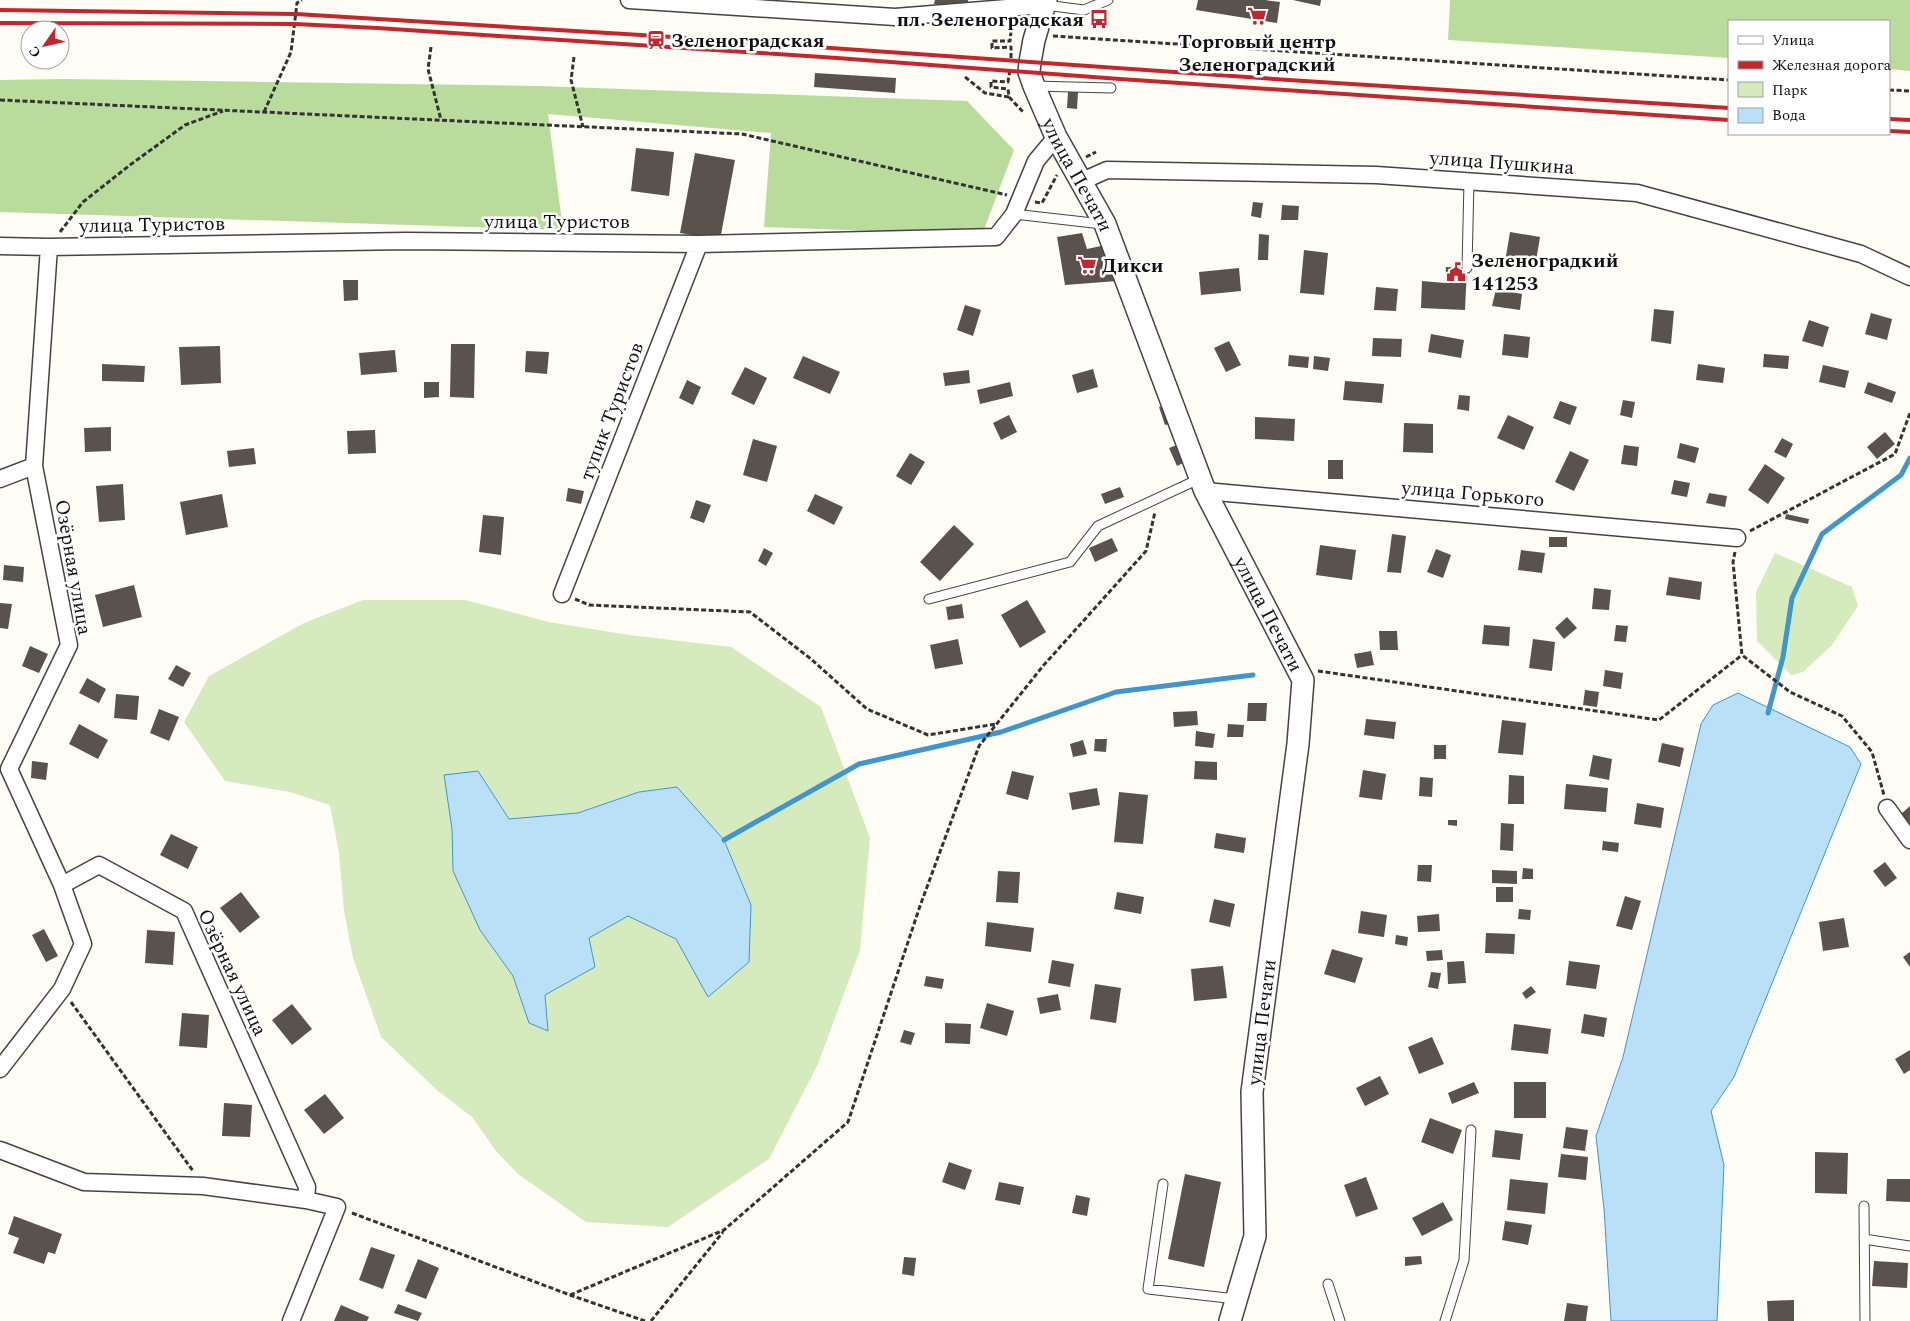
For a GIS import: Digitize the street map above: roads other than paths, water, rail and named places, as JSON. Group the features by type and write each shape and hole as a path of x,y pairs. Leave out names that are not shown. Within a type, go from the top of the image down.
{"street":[{"path":"629,0 895,17 1014,8 1045,3"},
{"name":"улица Печати","path":"1045,3 1034,40 1030,62 1029,72 1034,86 1056,138 1105,224 1203,484 1303,680 1298,744 1252,1092 1255,1236 1230,1321"},
{"name":"улица Туристов","path":"0,246 49,247 406,241 699,244 996,237 1014,214 1036,161 1056,138"},
{"name":"улица Пушкина","path":"1076,173 1108,170 1376,175 1637,193 1861,254 1910,277"},
{"name":"тупик Туристов","path":"562,594 699,244"},
{"name":"Озёрная улица","path":"49,247 34,466 69,645 8,769 62,885 99,865 184,911 307,1187 306,1200"},
{"path":"0,479 34,466"},
{"name":"улица Горького","path":"1203,484 1737,538"},
{"path":"1887,808 1910,840"},
{"path":"0,1069 62,989 83,944 62,885"},
{"path":"0,1150 84,1182 203,1186 306,1200 337,1207 291,1321"}],"lane":[{"path":"1045,3 1084,10 1108,0"},
{"path":"1034,86 1111,88"},
{"path":"1467,268 1469,181"},
{"path":"1014,214 1105,224"},
{"path":"929,599 1070,562 1098,526 1158,498 1203,484"},
{"path":"1445,1321 1464,1260 1471,1130"},
{"path":"1163,1184 1148,1288 1236,1299"},
{"path":"1864,1206 1864,1321"},
{"path":"1864,1239 1910,1246"},
{"path":"1328,1284 1340,1321"}],"water":[{"path":"1738,693 1850,747 1861,764 1734,1077 1711,1111 1724,1165 1717,1321 1611,1321 1604,1209 1596,1136 1623,1057 1701,724 1713,705"},
{"path":"478,771 509,819 578,813 639,792 677,787 724,840 751,905 749,962 708,997 676,939 628,916 589,938 595,967 545,995 548,1031 529,1023 513,976 480,930 453,871 452,829 444,775"}],"waterway":[{"path":"1768,713 1783,657 1792,598 1822,534 1901,475 1910,458"},
{"path":"724,840 859,764 1001,732 1116,692 1253,675"}],"railway":[{"path":"0,10 296,14 658,36 1304,81 1728,108"},
{"path":"0,23 295,24 377,28 1728,120"},
{"path":"1890,119 1910,120"},
{"path":"1890,131 1910,132"}],"place":[{"name":"Торговый центр Зеленоградский","path":"1257,16"},
{"name":"пл. Зеленоградская","path":"1099,19"},
{"name":"Зеленоградская","path":"656,40"},
{"name":"Дикси","path":"1087,265"},
{"name":"Зеленоградкий 141253","path":"1456,272"}]}
